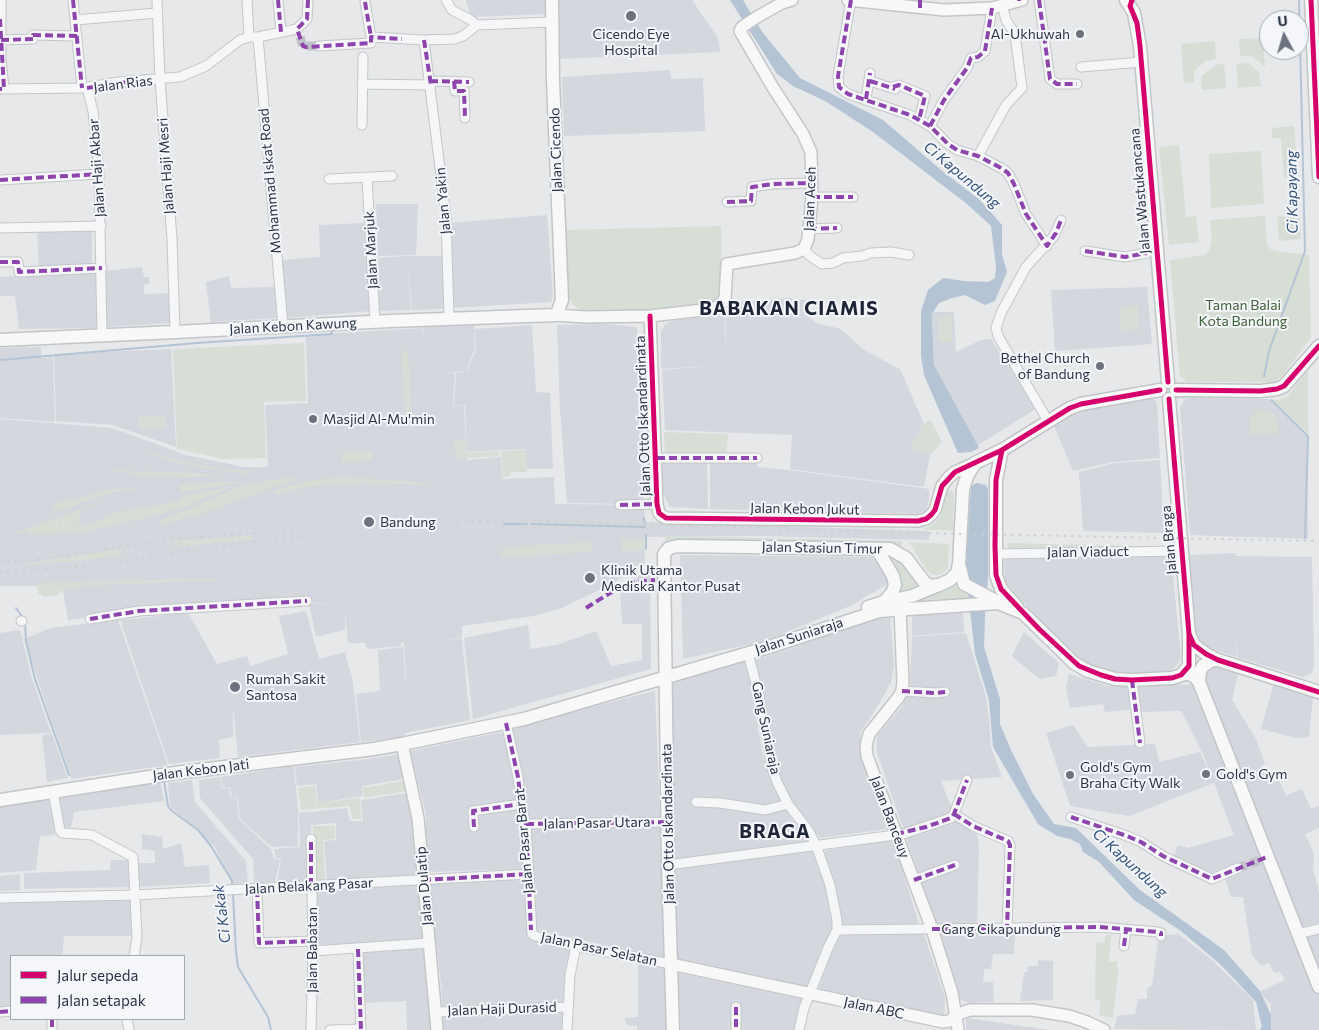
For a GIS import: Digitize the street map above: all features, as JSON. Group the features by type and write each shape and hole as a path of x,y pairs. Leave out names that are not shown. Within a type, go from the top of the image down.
{"main road":[{"name":"Jalan Cicendo","path":"552,0 551,22 562,300 555,314"},
{"path":"1312,0 1319,177"},
{"name":"Jalan Wastukancana","path":"1129,2 1137,23 1141,62 1168,390"},
{"name":"Jalan Kebon Kawung","path":"0,340 555,314"},
{"path":"835,624 843,618 870,606 912,596 950,580 957,573 959,564 963,490 967,476 975,464 1002,450 1048,420 1081,404 1168,390 1261,391 1277,389 1284,386 1319,346"},
{"name":"Jalan Braga","path":"1168,390 1189,634 1189,666 1181,675"},
{"path":"1002,450 996,480 995,554 998,584 1023,614"},
{"name":"Jalan Stasiun Timur","path":"664,558 666,551 678,546 890,549 906,558 925,583 930,586 940,585"},
{"path":"877,549 894,576 895,585 892,593 884,602"},
{"name":"Jalan Otto Iskandardinata","path":"664,558 668,865 673,1030"},
{"path":"959,564 964,584 991,601"},
{"name":"Jalan Suniaraja","path":"402,744 506,723 748,653 878,611 900,609 991,601 1023,614 1079,666 1101,676 1132,680 1172,678 1181,675"},
{"path":"1189,634 1194,645 1218,660 1319,692"},
{"path":"1218,660 1206,663 1200,670 1199,682 1264,859 1319,987"},
{"path":"1181,675 1190,674 1199,682"},
{"name":"Jalan Kebon Jati","path":"0,800 175,773 402,744"}],"street":[{"path":"1,0 2,89 84,88"},
{"name":"Jalan Haji Akbar","path":"73,0 84,88 93,111 99,174 102,336"},
{"name":"Jalan Haji Mesri","path":"157,0 160,79 172,239 175,332"},
{"name":"Mohammad Iskat Road","path":"247,0 253,37 283,326"},
{"path":"278,0 281,32"},
{"name":"Jalan Rias","path":"84,88 119,82 172,79 192,73 216,59 236,42 281,32 299,33 307,19 308,0"},
{"path":"446,0 452,10 477,25 551,22"},
{"name":"Jalan Aceh","path":"586,317 650,316 718,307 725,299 727,264 795,253 804,249 807,245 812,197 811,152 807,142 741,34 740,28 782,3 792,0"},
{"path":"1020,0 997,7 944,10 920,4 853,0 838,84 843,91 882,107 910,115 930,126 957,150 994,163 1008,173 1026,214 1047,246"},
{"path":"1039,0 1050,79 1058,84 1078,84"},
{"path":"319,46 371,44 365,2"},
{"path":"930,126 944,100 967,68 971,58 978,57 985,51 997,7"},
{"path":"978,156 1006,105 1022,88 1015,34 997,7"},
{"path":"76,20 157,13"},
{"path":"371,37 424,40 455,38 463,36 477,25"},
{"path":"1,40 33,39 33,35 77,36"},
{"name":"Jalan Yakin","path":"424,40 446,216 449,318"},
{"path":"362,125 363,57"},
{"path":"1082,67 1141,62"},
{"path":"866,99 870,77 894,88 899,85 924,95 919,120"},
{"path":"454,82 455,91 464,92 465,118"},
{"path":"362,84 469,82"},
{"path":"0,180 99,174"},
{"path":"329,179 392,176"},
{"name":"Jalan Marjuk","path":"367,178 376,322"},
{"path":"727,202 752,201 752,187 798,182 812,183"},
{"path":"812,197 853,197"},
{"path":"1048,420 998,336 996,328 1001,313 1026,267 1047,246 1056,233 1061,220"},
{"path":"0,228 101,226"},
{"path":"809,229 837,228"},
{"path":"804,249 810,256 822,264 870,253 891,252 909,255"},
{"path":"1085,251 1125,257 1147,253"},
{"path":"0,262 18,262 18,272 102,268"},
{"path":"562,300 574,312 586,317"},
{"name":"Jalan Kebon Kawung","path":"555,314 586,317"},
{"name":"Jalan Otto Iskandardinata","path":"650,316 660,458 659,509"},
{"path":"660,458 757,458"},
{"name":"Jalan Kebon Jukut","path":"938,500 942,486 948,478 955,472 975,464"},
{"name":"Jalan Kebon Jukut","path":"659,509 666,518 905,522 926,519 931,515 948,485 956,484 963,490"},
{"path":"620,505 659,509"},
{"name":"Jalan Viaduct","path":"995,554 1182,551"},
{"path":"90,619 139,611 307,601"},
{"path":"900,609 902,691 945,692"},
{"name":"Gang Suniaraja","path":"748,653 759,695 772,768 788,804 808,830 816,845 832,894 838,930"},
{"path":"1132,680 1140,743"},
{"name":"Jalan Banceuy","path":"902,691 869,734 866,746 867,756 932,929 952,993 958,1030"},
{"name":"Jalan Pasar Barat","path":"506,723 526,824 531,930"},
{"name":"Jalan Dulatip","path":"402,744 418,818 437,1030"},
{"path":"668,865 896,834 944,822 954,814 967,780"},
{"path":"53,792 60,830 62,832 92,835 131,856 133,860 137,937 134,955"},
{"path":"696,802 720,803 765,810 788,804"},
{"path":"474,827 473,811 521,804"},
{"path":"954,814 974,826 1008,841 1010,845 1007,929"},
{"path":"1071,816 1141,842 1163,856 1212,879 1238,868"},
{"name":"Jalan Pasar Utara","path":"526,824 668,822"},
{"name":"Jalan Babatan","path":"311,839 313,941 311,1030"},
{"path":"914,880 955,865"},
{"name":"Jalan Belakang Pasar","path":"0,898 134,895 529,874"},
{"path":"257,889 259,943 313,941"},
{"name":"Gang Cikapundung","path":"838,930 1098,928 1158,932 1161,936"},
{"path":"1297,934 1319,929"},
{"name":"Jalan Pasar Selatan","path":"531,930 535,936 576,946 671,964"},
{"path":"799,1030 804,1008 828,948 838,930"},
{"path":"1124,946 1126,930"},
{"path":"313,951 429,943"},
{"path":"567,1030 570,975 576,946"},
{"path":"330,1030 361,1030 358,949"},
{"name":"Jalan ABC","path":"671,964 943,1022 949,1021 970,1010 1032,1010 1069,1016 1104,1030"},
{"name":"Jalan Haji Durasid","path":"436,1012 568,1007"},
{"path":"736,1007 736,1030"}],"shaded area":[{"path":"466,0 546,0 547,14 471,17"},
{"name":"Cicendo Eye Hospital","path":"559,0 692,0 718,38 720,52 560,59 558,40"},
{"path":"670,70 671,79 703,78 705,131 564,136 562,77"},
{"path":"376,204 418,204 416,255 378,256"},
{"path":"547,215 553,296 551,302 453,308 450,223"},
{"path":"365,223 372,311 285,318 280,260 320,257 319,225"},
{"path":"92,228 92,266 39,269 37,230"},
{"path":"407,256 444,256 444,309 412,310"},
{"path":"407,256 411,310 379,311 377,258"},
{"path":"142,267 144,277 149,277 150,283 144,285 144,294 171,293 173,323 104,327 104,271"},
{"path":"97,269 98,328 19,329 15,296 0,296 0,277"},
{"path":"229,276 231,288 275,287 277,318 211,322 206,282"},
{"path":"1147,287 1152,344 1055,351 1051,290"},
{"path":"789,298 806,300 804,313 816,323 841,329 864,350 900,369 924,424 910,448 930,455 924,487 790,469 792,435 665,430 662,370 723,365 661,369 661,331 666,324 674,320 717,316 725,310 726,365 726,310 731,303"},
{"path":"932,312 954,312 956,352 981,340 991,339 1037,408 978,445 973,444 935,378"},
{"path":"474,324 475,349 466,371 440,374 455,373 453,406 464,406 467,460 501,457 502,479 554,477 555,504 644,505 645,522 929,531 929,540 750,536 644,537 645,564 604,588 559,609 534,616 462,626 462,638 440,640 462,639 470,720 405,733 405,737 361,742 356,694 380,691 378,650 403,647 407,701 404,643 401,643 401,646 367,649 365,643 348,643 345,612 345,630 316,637 309,603 344,604 305,602 121,613 68,620 62,586 0,586 0,419 113,428 186,455 244,467 268,467 265,405 308,403 306,335 422,328 423,340 423,327"},
{"path":"607,324 637,327 643,504 567,503 560,410 557,325"},
{"path":"532,325 536,392 550,393 553,469 527,469 525,449 467,452 465,405 454,406 456,373 467,371 476,350 475,329"},
{"path":"41,347 41,358 53,357 55,422 0,418 0,348"},
{"path":"171,349 176,447 112,425 56,421 54,354"},
{"path":"1149,397 1155,400 1157,404 1160,458 1113,462 1073,471 1053,424 1075,412 1103,403"},
{"path":"1185,399 1268,399 1307,436 1308,539 1190,535 1180,407"},
{"path":"710,458 757,458 757,467 929,489 929,500 926,511 918,514 710,509"},
{"path":"662,459 707,459 708,509 670,507 663,493"},
{"path":"1160,460 1164,533 1083,531 1079,472 1115,463"},
{"path":"1171,553 1181,659 1167,673 1110,674 1085,665 1071,655 1005,582 1004,558"},
{"path":"1236,553 1236,556 1312,557 1313,611 1307,612 1313,612 1314,664 1311,674 1302,677 1237,657 1237,639 1236,657 1202,645 1198,640 1189,555"},
{"path":"680,555 873,557 881,560 889,583 852,605 768,640 683,659"},
{"path":"650,572 651,669 473,719 464,638 528,625 531,649 557,645 596,631 611,666 642,660 642,624 622,624 620,590 643,573"},
{"name":"Rumah Sakit Santosa","path":"306,611 319,659 345,652 351,675 331,680 352,675 360,742 238,757 233,707 233,737 219,740 220,758 169,764 120,620 188,613 217,664 247,656 250,666 288,654 279,616"},
{"path":"963,613 964,632 912,636 912,615"},
{"path":"890,616 894,664 891,682 860,733 873,791 886,829 820,838 782,791 752,661 793,648 867,620"},
{"path":"118,620 168,765 71,779 24,639 50,628"},
{"path":"20,630 32,679 51,733 0,735 0,633"},
{"path":"1024,632 1059,663 1056,676 1039,679 1012,656"},
{"path":"966,633 986,697 991,747 1002,777 941,781 955,817 977,834 979,847 977,926 937,926 877,753 877,736 902,707 910,687 912,637"},
{"path":"747,661 762,752 774,788 791,818 808,841 674,863 671,682"},
{"path":"1220,665 1238,674 1232,700 1256,739 1265,764 1262,766 1268,784 1279,780 1286,796 1302,789 1311,809 1319,806 1319,828 1305,834 1314,854 1313,869 1319,892 1319,1030 1271,1030 1271,1004 1259,992 1285,980 1280,972 1274,973 1269,963 1261,966 1252,955 1243,897 1231,897 1224,875 1210,876 1174,856 1178,845 1188,848 1234,835 1214,783 1129,816 1070,806 1046,733 1073,725 1088,747 1155,744 1159,762 1200,752 1213,782 1203,754 1181,711 1138,712 1134,687 1174,684 1188,685 1203,676 1207,670"},
{"path":"1069,674 1108,686 1132,686 1135,709 1105,712 1103,704 1070,708 1066,687"},
{"path":"1274,683 1313,697 1309,737 1297,738 1261,729"},
{"path":"655,691 660,818 526,822 509,728"},
{"path":"503,732 514,785 523,869 426,872 426,814 410,751"},
{"path":"52,734 68,778 47,782 42,735"},
{"path":"400,754 404,779 362,786 363,796 318,803 316,784 297,786 295,767"},
{"path":"294,766 298,810 298,846 272,847 240,819 238,797 232,798 230,787 223,788 221,777"},
{"path":"220,777 222,789 229,788 231,798 237,798 239,819 271,849 274,859 280,860 275,882 254,883 253,859 200,798 199,780"},
{"path":"160,780 164,801 74,812 71,828 61,827 56,798"},
{"path":"192,780 195,802 246,861 248,883 232,884 215,847 170,806 168,783"},
{"path":"408,793 414,817 416,875 327,881 324,841 336,840 336,823 311,825 314,882 277,883 281,859 276,858 274,849 300,847 299,813 347,808 350,821 363,821 361,800"},
{"path":"51,799 55,835 40,836 36,870 0,873 0,806"},
{"path":"662,826 663,958 536,930 530,827"},
{"path":"142,834 162,837 163,849 181,843 185,867 209,865 210,883 139,887 137,863 155,863 155,851 142,849"},
{"path":"888,838 894,843 919,924 844,928 824,851"},
{"path":"815,850 829,899 835,929 806,988 678,961 673,869"},
{"path":"111,860 132,860 132,887 24,889 24,873 110,870"},
{"path":"20,874 20,890 0,891 0,876"},
{"path":"526,878 530,938 572,946 565,1030 444,1030 441,984 429,883"},
{"path":"417,883 424,941 317,945 313,890"},
{"path":"132,898 131,936 64,936 62,955 10,955 10,1016 0,1017 0,903"},
{"path":"923,931 945,998 944,1018 818,991 826,965 841,935"},
{"path":"938,933 1015,934 1014,954 993,954 991,969 984,969 983,982 993,982 994,1002 971,1003 963,1001 957,996"},
{"path":"1178,934 1212,960 1253,1000 1256,1030 1114,1029 1117,1016 1135,1014 1138,999 1147,999 1147,989 1152,985 1159,936"},
{"path":"426,946 434,1030 407,1030 406,1001 362,1003 360,952"},
{"path":"1038,960 1053,961 1053,1000 1020,1001 1024,972 1027,972 1028,966 1038,966"},
{"path":"638,963 664,968 666,1030 637,1030 637,1026 626,1025 625,1018 638,1017"},
{"path":"678,973 802,999 796,1030 681,1030"},
{"path":"966,1018 1050,1030 966,1030"}],"green space":[{"path":"1259,38 1259,60 1265,60 1265,67 1252,56 1240,56 1239,39"},
{"path":"1215,41 1216,59 1206,61 1197,68 1194,74 1194,82 1184,83 1181,44"},
{"path":"1248,63 1259,72 1261,86 1238,88 1236,64"},
{"path":"1224,64 1226,88 1202,90 1201,77 1215,65"},
{"path":"1294,126 1298,178 1284,178 1281,138 1272,138 1272,128"},
{"path":"1179,145 1186,217 1196,216 1199,242 1169,245 1159,147"},
{"path":"1261,151 1264,204 1211,208 1209,154"},
{"name":"Taman Balai Kota Bandung","path":"1265,216 1267,244 1270,249 1309,255 1311,337 1283,375 1274,382 1187,382 1180,376 1170,260 1205,255 1209,251 1212,240 1210,220"},
{"path":"1300,216 1301,239 1279,241 1277,217"},
{"path":"721,226 722,296 709,308 585,312 573,305 567,290 565,230"},
{"path":"1138,305 1139,330 1120,331 1119,307"},
{"path":"951,316 952,342 939,342 938,317"},
{"path":"304,343 306,401 264,402 266,458 223,459 177,449 173,349"},
{"path":"401,351 408,351 412,420 406,420"},
{"path":"1308,371 1309,434 1272,400 1287,397"},
{"path":"1269,410 1277,418 1279,433 1251,435 1249,421 1256,411"},
{"path":"165,415 166,428 139,429 138,416"},
{"path":"931,420 942,442 930,455 910,448 924,424"},
{"path":"664,432 728,434 726,455 665,456"},
{"path":"465,440 466,453 499,451 500,456 456,459 452,441"},
{"path":"525,450 527,472 511,472 510,476 503,477 501,451"},
{"path":"372,451 373,459 357,461 357,463 342,462 341,453"},
{"path":"147,452 201,465 249,471 249,474 202,468 147,454"},
{"path":"112,470 233,475 183,477 133,475 133,473 111,472"},
{"path":"342,477 418,482 431,485 360,483 307,487 279,494 271,491 306,481"},
{"path":"295,478 295,480 205,513 161,525 160,521 240,487 269,480"},
{"path":"245,482 181,492 180,485"},
{"path":"157,486 109,493 56,512 53,504 108,490"},
{"path":"234,486 165,513 90,531 30,536 81,522 83,527 118,512 180,501 180,497"},
{"path":"951,490 954,495 953,530 923,530 935,523 941,515 946,492"},
{"path":"105,500 78,513 81,520 61,528 59,517"},
{"path":"58,517 60,528 29,535 28,532 10,534"},
{"path":"252,535 253,540 174,547 173,541"},
{"path":"665,536 902,541 902,546 665,542"},
{"path":"645,538 646,549 622,551 622,539"},
{"path":"592,542 592,552 501,557 500,550 504,550 504,547"},
{"path":"909,542 949,544 948,568 942,574 934,575 927,571"},
{"path":"1008,543 1169,547 1169,551 1008,548"},
{"path":"122,549 122,555 28,565 28,563"},
{"path":"889,557 905,560 919,581 916,587 896,596 887,561"},
{"path":"217,578 217,580 85,586 60,591 58,595 44,597 38,593 37,583"},
{"path":"954,585 968,595 968,598 965,600 938,599 877,607 939,593"},
{"path":"404,781 406,791 364,798 363,788"},
{"path":"315,786 317,803 360,798 361,819 352,819 350,806 301,810 298,788"},
{"path":"313,826 335,826 335,839 323,840 325,879 315,881"},
{"path":"1106,935 1111,935 1109,962 1117,961 1118,973 1113,1018 1099,1015 1101,1002 1095,998 1096,942 1104,943"}],"water":[{"path":"730,0 743,0 763,33 800,78 883,120 941,170 980,200 1002,225 1002,254 1007,272 995,301 985,305 965,295 939,303 932,314 934,365 979,448 971,452 958,453 924,375 921,356 921,311 928,290 943,278 988,282 995,278 996,267 991,226 967,204 873,132 825,101 793,86 777,74"},
{"path":"977,483 986,485 988,489 988,578 984,647 1000,699 1000,724 1033,794 1054,824 1076,828 1140,890 1224,950 1260,991 1271,1015 1271,1030 1260,1030 1262,1027 1256,1002 1221,965 1181,931 1134,900 1099,862 1083,852 1080,844 1057,836 1038,824 993,747 989,700 975,654 967,584 966,563 971,486"}],"waterway":[{"name":"Ci Kapayang","path":"1264,377 1269,351 1305,251 1299,0"},
{"path":"0,360 197,343 332,334 331,329"},
{"name":"Ci Kapayang","path":"1271,400 1308,436 1305,538"},
{"path":"644,518 645,524"},
{"path":"504,524 527,524"},
{"path":"531,524 645,527"},
{"path":"646,535 646,549"},
{"name":"Ci Kakak","path":"16,608 23,618"},
{"name":"Ci Kakak","path":"25,622 26,641 35,679 69,775"},
{"name":"Ci Kakak","path":"164,781 168,806 198,830 211,846 232,881 232,886"},
{"name":"Ci Kakak","path":"233,894 238,967 268,1017 271,1030"}],"tunnel":[{"path":"300,37 303,46 319,46"},
{"path":"1238,868 1261,860"}],"railway":[{"path":"449,522 513,520 917,533 1319,541"},
{"path":"0,562 41,559 174,539 296,530"},
{"path":"0,572 92,566 245,542 321,535"}],"marked path":[{"path":"73,0 82,88"},
{"path":"278,0 281,32"},
{"path":"308,0 307,19 297,29 303,46 371,43 371,37 402,39"},
{"path":"851,0 838,76 839,87 848,94 910,115 930,126 957,150 978,156 1008,173 1026,214 1047,246 1056,233 1061,220"},
{"path":"920,0 920,8"},
{"path":"1039,0 1050,79 1057,84 1077,84"},
{"path":"365,2 371,37"},
{"path":"930,126 944,100 967,68 971,58 978,57 985,51 992,8"},
{"path":"0,19 4,89 0,89"},
{"path":"1,40 33,39 33,35 77,36"},
{"path":"424,40 431,85"},
{"path":"866,99 870,73"},
{"path":"87,88 134,81"},
{"path":"430,81 469,82"},
{"path":"454,81 455,91 464,91 465,118"},
{"path":"870,81 895,89"},
{"path":"893,87 899,85 925,96 919,120"},
{"path":"0,180 99,174"},
{"path":"727,202 751,201 752,187 773,184 812,183"},
{"path":"812,197 853,197"},
{"path":"809,229 837,228"},
{"path":"1085,251 1125,257 1147,253"},
{"path":"0,262 18,262 19,272 102,268"},
{"path":"657,458 757,458"},
{"path":"620,505 657,504"},
{"path":"586,608 626,583 655,580"},
{"path":"90,619 139,611 307,601"},
{"path":"1132,680 1140,743"},
{"path":"902,691 945,692"},
{"path":"506,723 526,824 531,930"},
{"path":"896,834 926,827 951,818 967,780"},
{"path":"474,827 473,811 521,804"},
{"path":"954,814 973,826 1008,841 1010,845 1007,929"},
{"path":"1071,817 1141,842 1163,856 1212,879 1267,857"},
{"path":"526,824 668,822"},
{"path":"311,839 311,886"},
{"path":"914,880 955,865"},
{"path":"423,880 529,874"},
{"path":"257,889 259,943 313,941"},
{"path":"932,929 1099,927 1158,932 1161,933 1161,936"},
{"path":"1124,946 1126,930"},
{"path":"358,949 361,1030"},
{"path":"736,1007 736,1030"},
{"path":"0,1012 10,1011"},
{"path":"52,1020 52,1030"}],"cycle path":[{"path":"1132,0 1130,6 1137,23 1140,46 1168,382"},
{"path":"1311,0 1319,177"},
{"path":"650,316 657,504 659,513 666,518 918,521 926,519 935,510 942,486 955,472 1002,450 1070,408 1081,404 1160,390"},
{"path":"1176,390 1261,391 1277,389 1284,386 1319,346"},
{"path":"1002,450 996,480 995,546 996,575 1001,589 1039,629 1079,666 1115,679 1172,678 1181,675 1189,666 1189,634 1169,399"},
{"path":"1189,634 1194,645 1218,660 1319,692"}],"place":[{"name":"Cicendo Eye Hospital","path":"631,16"},
{"name":"Al-Ukhuwah","path":"1080,34"},
{"name":"Bethel Church of Bandung","path":"1100,366"},
{"name":"Masjid Al-Mu'min","path":"313,419"},
{"name":"Bandung","path":"369,522"},
{"name":"Klinik Utama Mediska Kantor Pusat","path":"590,578"},
{"name":"Rumah Sakit Santosa","path":"235,687"},
{"name":"Gold's Gym","path":"1206,774"},
{"name":"Gold's Gym Braha City Walk","path":"1070,775"}],"district":[{"name":"BABAKAN CIAMIS","path":"789,309"},
{"name":"BRAGA","path":"775,832"}],"water label":[{"name":"Ci Kapundung","path":"962,175"},
{"name":"Ci Kapundung","path":"1130,863"}]}
